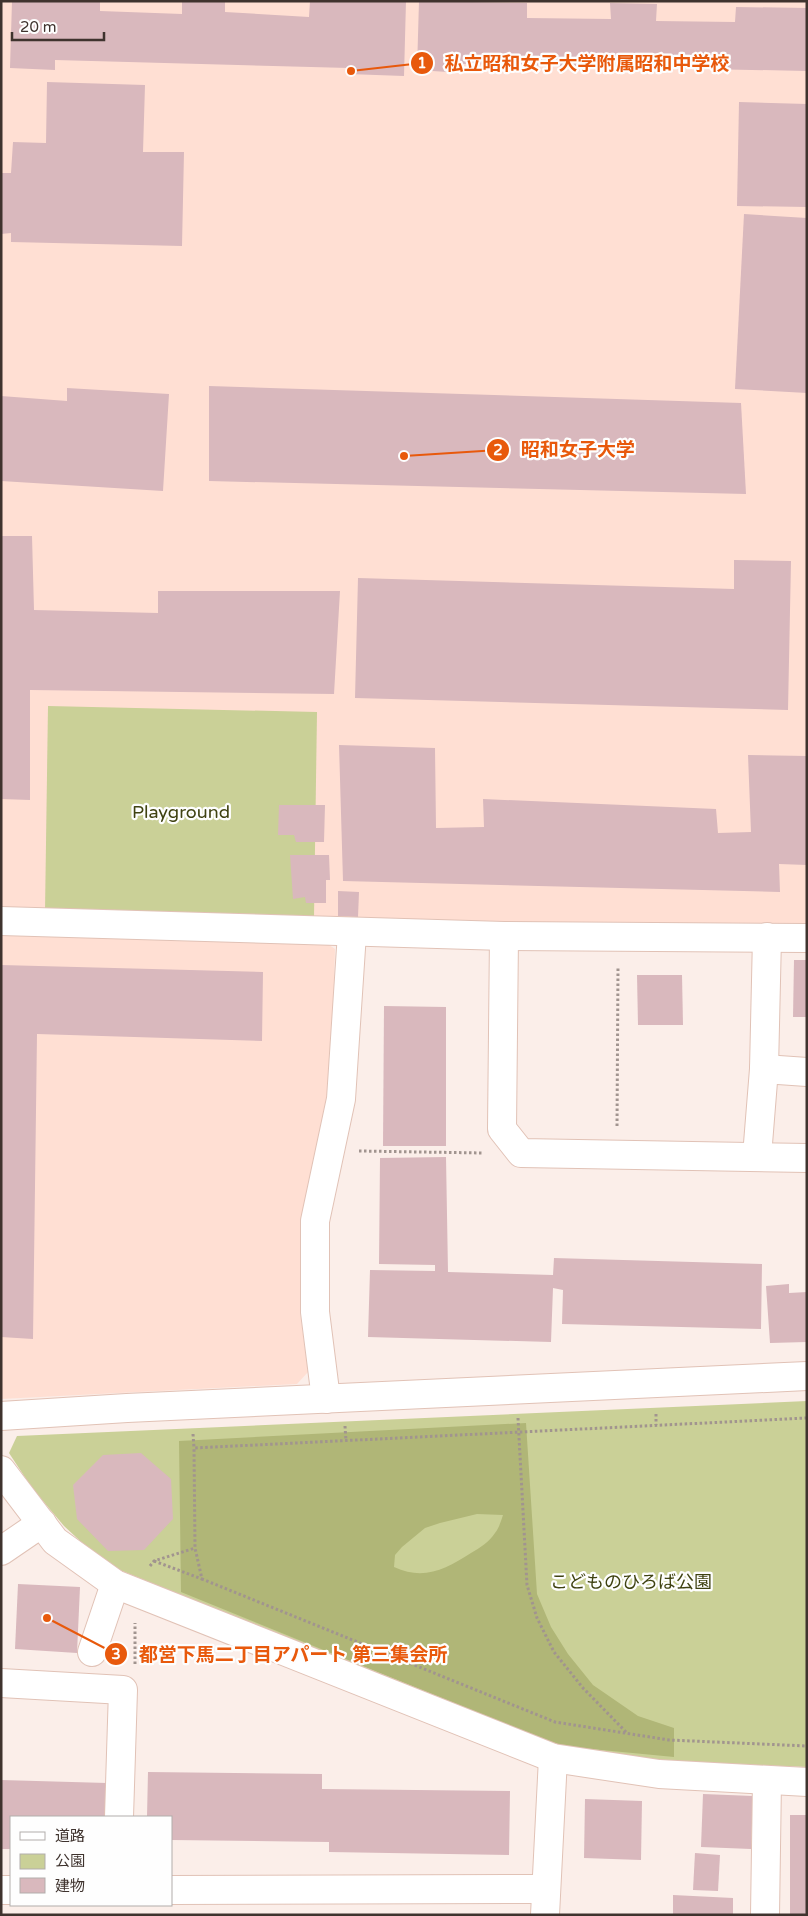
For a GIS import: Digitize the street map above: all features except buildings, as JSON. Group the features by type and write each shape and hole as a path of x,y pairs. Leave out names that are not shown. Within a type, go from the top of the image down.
{"street":[{"path":"1,921 352,933 807,938"},
{"path":"326,1399 314,1312 315,1221 342,1099 352,933"},
{"path":"504,936 502,1129 521,1153 807,1158"},
{"path":"758,1156 764,1069 767,937"},
{"path":"764,1069 807,1072"},
{"path":"1,1416 127,1408 807,1376"},
{"path":"1,1470 55,1542 115,1584 144,1584 552,1758 659,1774 807,1782"},
{"path":"1,1551 42,1523"},
{"path":"92,1652 115,1584"},
{"path":"1,1683 123,1690 119,1816"},
{"path":"172,1890 545,1902 552,1758"},
{"path":"765,1915 767,1780"}],"path":[{"path":"618,963 618,1154"},
{"path":"358,1152 521,1153"},
{"path":"655,1408 656,1426"},
{"path":"202,1579 195,1548 194,1448 807,1418"},
{"path":"518,1432 527,1585 537,1618 554,1652 583,1688 627,1734"},
{"path":"123,1690 135,1677 135,1621 144,1584 154,1561 195,1548"},
{"path":"154,1561 555,1722 669,1740 807,1746"}],"shaded area":[{"path":"1,1 807,1 807,924 342,921 1,911"},
{"path":"1,930 325,942 335,949 331,1075 301,1223 300,1312 308,1372 297,1384 1,1399"}],"green space":[{"name":"Playground","path":"48,706 317,712 314,917 45,912"},
{"name":"こどものひろば公園","path":"807,1401 807,1767 681,1762 556,1749 105,1564 64,1526 32,1488 9,1453 17,1436"},
{"path":"526,1423 537,1594 551,1627 568,1654 593,1685 638,1716 674,1728 674,1757 560,1746 181,1592 179,1441","holes":["477,1514 503,1515 498,1529 490,1539 478,1549 453,1564 425,1573 415,1573 394,1567 395,1555 425,1528"]}],"place":[{"name":"私立昭和女子大学附属昭和中学校","path":"351,71"},
{"name":"昭和女子大学","path":"404,456"},
{"name":"都営下馬二丁目アパート 第三集会所","path":"47,1618"}]}
